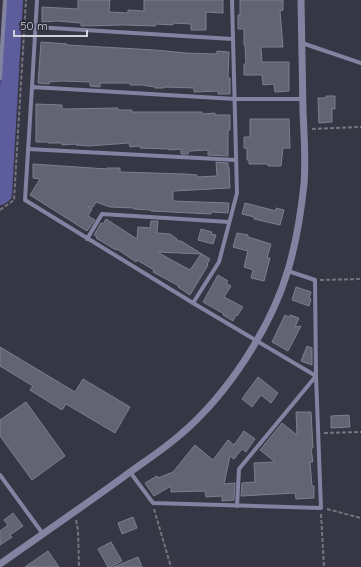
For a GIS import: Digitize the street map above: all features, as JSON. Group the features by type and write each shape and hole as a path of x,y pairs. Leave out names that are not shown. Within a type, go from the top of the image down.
{"street":[{"path":"0,78 1,37 5,0"},
{"path":"37,0 25,200 193,304 316,376"},
{"path":"193,304 219,262 237,193 232,0"},
{"path":"0,564 74,513 182,434 206,410 234,376 256,342 288,271 295,241 304,183 301,0"},
{"path":"35,27 233,39"},
{"path":"302,43 361,63"},
{"path":"32,87 235,99 303,99"},
{"path":"28,149 236,160"},
{"path":"87,239 102,214 230,222"},
{"path":"130,472 153,503 321,508 316,376 316,280 288,271"},
{"path":"237,506 239,469 316,376"},
{"path":"0,475 43,534"}],"path":[{"path":"0,210 14,200 26,0"},
{"path":"304,129 361,127"},
{"path":"316,280 361,279"},
{"path":"318,433 361,432"},
{"path":"153,503 170,567"},
{"path":"324,567 321,508 361,518"},
{"path":"74,513 78,530 79,567"}],"building":[{"path":"78,0 110,0 109,12 128,13 128,10 144,11 144,0 223,0 223,13 206,12 206,30 191,30 191,24 173,23 173,25 156,24 155,26 81,26 81,23 57,21 42,22 42,7 78,9"},
{"path":"240,0 283,0 283,10 280,11 283,47 261,47 262,62 289,62 289,91 275,92 274,84 263,85 262,75 244,75 244,64 246,64 244,29 238,29"},
{"path":"41,42 186,53 217,54 217,51 229,52 228,78 230,78 230,94 218,94 218,91 194,92 194,88 155,88 142,85 130,85 130,83 100,83 100,87 90,86 90,82 61,81 49,82 49,84 38,83"},
{"path":"326,96 335,96 335,109 332,109 332,122 319,123 318,98 326,98"},
{"path":"36,104 62,105 62,109 118,108 118,110 132,110 132,112 202,112 202,114 215,113 215,115 230,115 230,130 228,130 228,156 208,155 208,150 189,151 188,154 181,154 181,149 169,150 140,148 140,146 130,147 129,143 89,146 36,142"},
{"path":"250,119 289,119 290,148 283,148 281,166 249,164 249,160 247,160 247,148 244,148 244,137 250,137"},
{"path":"216,162 228,163 230,188 173,191 173,201 229,203 228,213 211,212 211,214 151,211 134,208 110,207 96,202 93,207 88,207 92,209 88,216 95,220 87,231 30,195 40,179 33,178 33,164 107,169 120,168 120,172 186,174 197,175 197,177 217,176"},
{"path":"245,203 276,211 276,208 284,210 280,225 254,219 254,217 242,214"},
{"path":"106,219 137,239 138,227 150,228 151,221 158,221 157,233 170,234 177,239 177,241 181,241 210,259 207,264 208,265 190,295 178,287 179,286 153,272 154,270 137,260 136,262 117,249 116,250 96,238 97,237 94,235 101,223 103,224","holes":["157,252 201,254 190,270"]},
{"path":"201,229 212,232 211,234 216,235 213,244 198,240"},
{"path":"237,233 248,235 248,237 271,244 267,258 270,258 264,281 251,278 253,270 244,267 248,251 233,247"},
{"path":"218,275 228,281 226,283 231,286 224,297 243,307 233,321 203,302"},
{"path":"296,287 311,292 309,306 292,300"},
{"path":"285,315 299,318 295,327 301,326 288,351 272,342"},
{"path":"307,346 312,348 312,365 301,361"},
{"path":"0,347 75,392 83,379 130,407 115,433 66,404 62,410 30,390 33,386 0,366"},
{"path":"258,377 278,393 271,403 261,395 252,407 242,399"},
{"path":"26,402 65,456 32,480 0,436 0,420"},
{"path":"296,412 311,412 313,448 311,448 313,462 310,462 312,486 314,486 314,498 296,499 295,493 241,496 242,483 255,482 254,463 275,462 260,450 282,423 297,435"},
{"path":"349,415 350,427 331,428 331,416"},
{"path":"244,431 255,439 246,452 242,449 234,459 230,456 224,484 235,483 234,500 222,501 222,496 206,497 205,491 171,492 171,486 154,496 145,483 157,476 158,478 173,472 195,445 213,460 228,440 234,445"},
{"path":"13,513 23,526 10,535 12,537 0,545 0,531 8,525 4,520"},
{"path":"133,517 137,528 122,534 118,523"},
{"path":"111,542 122,561 108,567 98,549"},
{"path":"48,551 59,567 25,567"},
{"path":"138,557 142,567 114,567"}],"waterway":[{"path":"0,196 3,194 14,0"}]}
